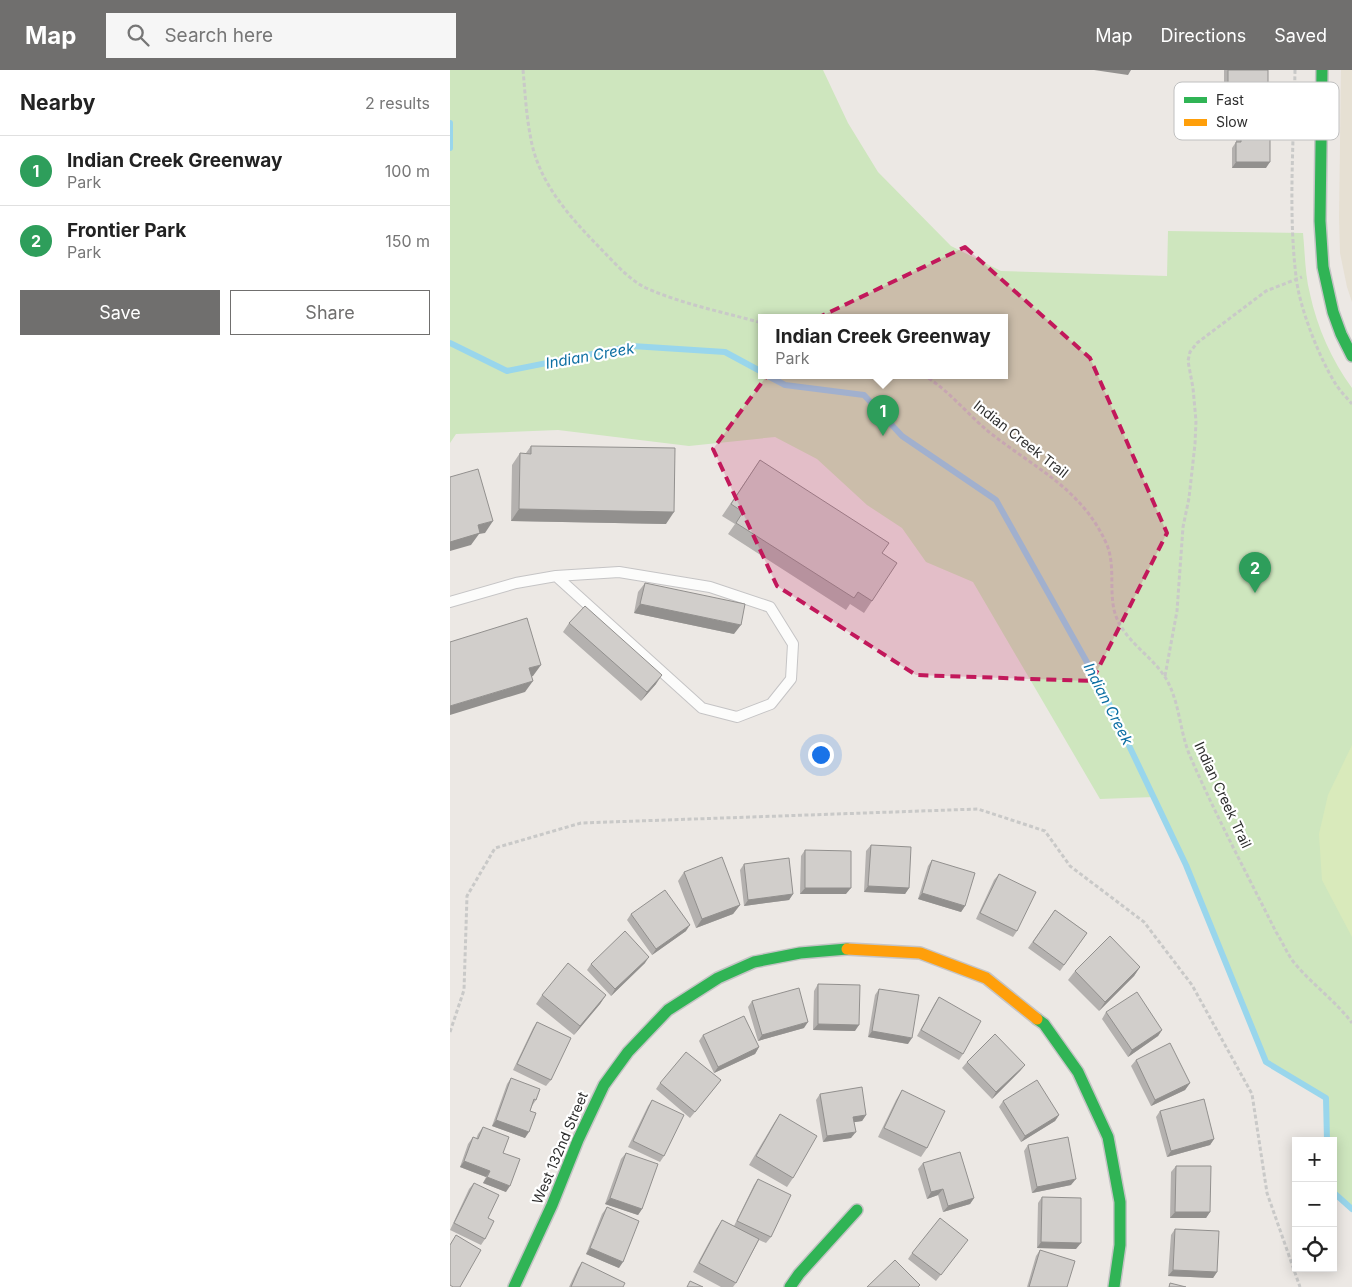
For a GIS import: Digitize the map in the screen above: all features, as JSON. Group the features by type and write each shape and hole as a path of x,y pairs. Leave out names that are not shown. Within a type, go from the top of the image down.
{"street":[{"path":"1321,140 1320,234 1323,272 1337,325 1352,356"},
{"name":"West 132nd Street","path":"514,1287 604,1085 628,1052 668,1010 718,978 754,962 800,953 837,949 920,953 986,978 1044,1024 1078,1072 1108,1137 1120,1202 1120,1245 1114,1287"},
{"path":"790,1287 799,1274 857,1210"}],"lane":[{"path":"450,602 516,583 556,576 619,572 710,587 770,608 793,644 791,680 771,704 737,717 702,708 556,576"}],"path":[{"path":"523,70 530,136 538,165 553,194 572,219 626,275 644,287 666,296 758,322"},
{"path":"1164,677 1177,611 1183,527 1189,498 1195,444 1196,421 1188,361 1190,352 1197,343 1266,291 1296,278 1323,272"},
{"name":"Indian Creek Trail","path":"928,379 989,432 1057,480 1075,496 1094,521 1107,546 1112,571 1112,606 1119,623 1131,640 1164,677 1175,698 1189,754 1276,932 1292,960 1344,1012 1352,1023"}],"highlighted area":[{"path":"965,247 1090,358 1167,533 1092,681 916,675 777,586 713,449 805,324"}],"shaded area":[{"path":"1341,70 1352,70 1352,302 1340,253"}],"green space":[{"path":"450,70 823,70 848,123 878,172 951,246 1001,271 1167,276 1168,231 1303,233 1307,279 1317,319 1332,355 1352,388 1352,1209 1337,1196 1337,1137 1327,1137 1326,1098 1266,1062 1186,865 1154,797 1100,799 973,582 926,562 902,528 867,505 817,459 775,437 689,446 558,430 456,434 450,443"},
{"path":"1352,745 1352,937 1322,880 1319,834 1328,795"}],"building":[{"path":"1228,70 1268,70 1268,82 1228,82"},
{"path":"1241,140 1270,140 1270,162 1236,162 1236,142 1241,142"},
{"path":"531,446 675,448 674,512 519,509 520,453 531,454"},
{"path":"760,460 889,543 882,553 897,563 872,601 858,592 854,598 736,523 743,512 731,504"},
{"path":"478,469 493,521 478,525 480,533 450,542 450,477"},
{"path":"645,583 745,604 741,625 640,604"},
{"path":"585,606 662,675 647,692 569,623"},
{"path":"527,618 541,665 529,668 533,681 450,706 450,642"},
{"path":"871,845 911,847 909,888 868,886"},
{"path":"805,850 851,851 851,888 805,888"},
{"path":"722,857 740,905 702,919 684,872"},
{"path":"789,858 793,894 748,900 744,864"},
{"path":"932,860 975,873 965,906 922,893"},
{"path":"999,874 1036,892 1017,931 980,913"},
{"path":"665,890 690,925 656,949 631,914"},
{"path":"1055,910 1087,933 1064,965 1033,942"},
{"path":"625,931 649,957 615,989 591,964"},
{"path":"1110,936 1140,967 1105,1002 1075,971"},
{"path":"568,963 606,995 580,1026 542,995"},
{"path":"818,984 860,985 859,1025 818,1024"},
{"path":"799,988 808,1022 762,1035 752,1001"},
{"path":"879,989 919,995 912,1038 872,1031"},
{"path":"1137,992 1162,1030 1132,1050 1106,1012"},
{"path":"939,997 981,1021 963,1054 921,1030"},
{"path":"744,1016 759,1047 718,1067 703,1035"},
{"path":"537,1022 571,1038 551,1080 517,1064"},
{"path":"995,1034 1025,1065 996,1092 967,1062"},
{"path":"1170,1043 1190,1083 1155,1100 1136,1060"},
{"path":"686,1052 721,1080 695,1112 660,1083"},
{"path":"511,1078 540,1089 530,1111 536,1113 529,1132 496,1120"},
{"path":"1037,1080 1059,1115 1025,1136 1003,1101"},
{"path":"862,1087 866,1115 853,1117 856,1132 827,1136 820,1094"},
{"path":"902,1090 945,1111 927,1148 884,1128"},
{"path":"1204,1099 1214,1139 1171,1151 1160,1111"},
{"path":"652,1100 684,1115 664,1156 633,1141"},
{"path":"780,1114 817,1136 793,1178 756,1156"},
{"path":"483,1127 509,1137 503,1153 520,1159 510,1186 487,1177 490,1171 464,1161 473,1137 478,1139"},
{"path":"1068,1137 1076,1179 1037,1187 1028,1145"},
{"path":"960,1152 974,1198 948,1206 943,1189 931,1192 923,1163"},
{"path":"626,1153 658,1164 642,1209 610,1198"},
{"path":"1176,1166 1211,1166 1210,1212 1175,1212"},
{"path":"758,1179 791,1195 771,1237 737,1221"},
{"path":"474,1183 499,1195 488,1218 494,1221 485,1239 454,1223"},
{"path":"1042,1197 1081,1198 1081,1243 1041,1242"},
{"path":"607,1207 639,1221 623,1262 590,1248"},
{"path":"940,1218 968,1240 941,1275 912,1253"},
{"path":"722,1220 759,1239 736,1283 699,1263"},
{"path":"1175,1229 1219,1231 1217,1272 1173,1270"},
{"path":"456,1235 481,1250 460,1287 450,1285 450,1245"},
{"path":"1040,1250 1075,1261 1067,1287 1029,1287"},
{"path":"895,1260 920,1285 918,1287 867,1287"},
{"path":"582,1262 625,1283 623,1287 571,1287"},
{"path":"690,1281 703,1287 687,1287"},
{"path":"1170,1283 1186,1287 1169,1287"}],"waterway":[{"name":"Indian Creek","path":"450,123 450,148"},
{"name":"Indian Creek","path":"450,343 507,371 632,346 725,352 758,370"},
{"name":"Indian Creek","path":"774,379 785,385 864,395 902,436 996,500 1102,689 1186,865 1266,1062 1326,1098 1327,1137"},
{"name":"Indian Creek","path":"1337,1196 1352,1209"}],"traffic: fast":[{"path":"1322,70 1322,82"},
{"path":"1321,140 1320,221 1323,267 1333,312 1352,356"},
{"path":"514,1287 604,1085 628,1052 668,1010 718,978 754,962 800,953 847,949"},
{"path":"1037,1019 1044,1024 1078,1072 1108,1137 1120,1202 1120,1245 1114,1287"},
{"path":"790,1287 799,1274 857,1210"}],"traffic: slow":[{"path":"847,949 920,953 986,978 1037,1019"}],"place":[{"name":"Indian Creek Greenway","path":"883,436"},
{"name":"Frontier Park","path":"1255,593"}]}
